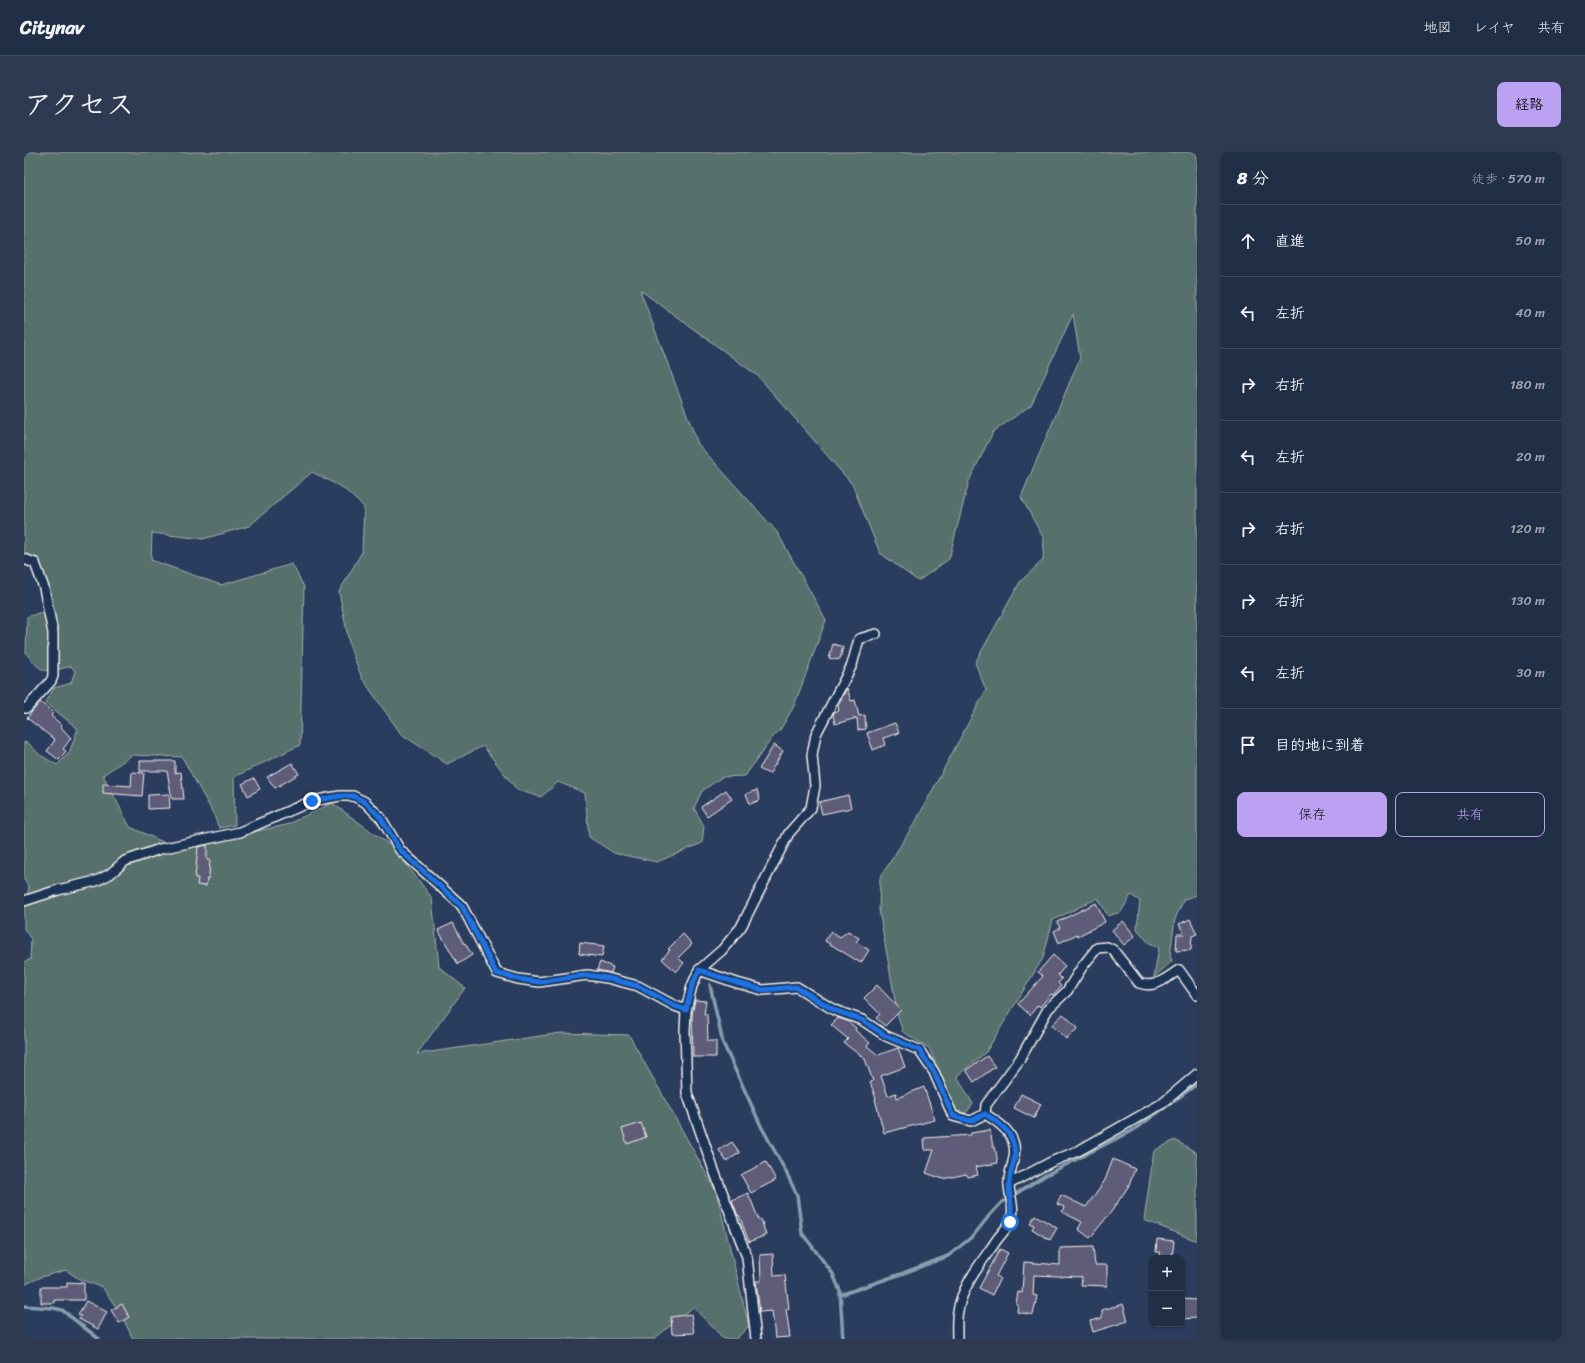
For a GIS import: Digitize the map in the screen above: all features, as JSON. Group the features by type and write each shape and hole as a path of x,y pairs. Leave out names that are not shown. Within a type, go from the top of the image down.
{"street":[{"path":"24,560 35,563 44,588 53,633 53,676 51,681 27,708 24,708"},
{"path":"756,1336 748,1257 686,1094 686,1010 692,986 699,970 722,950 741,927 789,833 811,808 815,786 812,755 816,734 852,665 859,639 876,634"},
{"path":"24,902 58,890 96,881 110,874 125,861 160,848 240,832 312,801 340,796 353,796 365,802 381,818 400,850 462,906 496,973 518,979 539,982 587,975 607,978 638,986 675,1006 686,1010"},
{"path":"985,1114 986,1105 1020,1058 1048,1009 1067,991 1082,967 1097,948 1107,947 1113,950 1139,983 1145,985 1157,984 1179,970 1197,994"},
{"path":"699,970 763,990 796,987 834,1010 862,1020 886,1036 919,1050 934,1072 953,1116 971,1121 985,1114"},
{"path":"1010,1193 1051,1162 1080,1150 1163,1103 1197,1074"},
{"path":"957,1339 960,1301 984,1259 1010,1222 1012,1212 1010,1171 1014,1161 1015,1148 1009,1132 985,1114"}],"green space":[{"path":"24,152 1197,152 1197,895 1184,899 1175,919 1170,956 1172,961 1154,977 1159,948 1148,942 1137,929 1140,901 1131,895 1121,912 1108,916 1098,898 1053,920 1043,958 986,1052 957,1076 973,1104 966,1113 956,1111 929,1048 903,1032 898,1017 879,910 880,878 916,821 986,690 975,663 1020,582 1043,560 1044,539 1021,497 1080,358 1073,314 1031,405 993,432 969,481 949,559 918,581 880,553 852,484 758,376 640,290 698,444 777,532 826,620 794,706 780,730 772,738 745,776 722,777 702,791 694,808 704,826 702,843 657,862 614,853 589,837 585,793 558,782 541,797 517,790 483,746 447,764 401,734 362,678 350,647 339,592 362,552 364,507 343,488 312,472 249,526 203,539 152,533 151,560 221,585 292,564 304,587 300,745 234,777 235,825 219,828 213,813 182,757 132,755 103,775 130,827 176,848 286,825 332,803 394,848 432,898 439,967 465,988 417,1054 561,1033 629,1035 716,1191 749,1326 736,1339 724,1339 693,1307 654,1339 133,1339 121,1314 102,1287 79,1279 66,1270 41,1277 24,1285 24,962 30,960 31,939 24,929 24,911 29,887 24,880 24,742 28,743 40,755 57,765 69,753 78,729 45,702 54,688 71,683 75,671 71,666 50,671 41,669 26,653 27,617 42,612 48,596 40,567 24,560"},
{"path":"1175,1140 1197,1153 1197,1241 1144,1220 1154,1151"}],"building":[{"path":"833,644 843,647 840,659 837,660 829,658"},
{"path":"847,688 851,701 855,700 859,716 865,715 866,729 858,730 857,718 835,724 833,715 834,712 839,711 838,705"},
{"path":"40,702 53,712 51,716 62,725 61,727 71,738 63,749 66,751 59,760 47,751 55,740 27,718"},
{"path":"895,723 899,733 883,738 885,745 873,750 867,733"},
{"path":"774,745 783,751 770,773 767,773 759,769"},
{"path":"140,761 175,761 175,773 181,772 184,799 172,799 167,771 140,771"},
{"path":"292,763 299,774 275,788 267,777"},
{"path":"132,772 144,773 142,796 103,793 103,784 131,786"},
{"path":"254,778 260,789 248,796 242,784"},
{"path":"726,790 732,799 707,816 701,807"},
{"path":"757,790 760,800 750,804 746,794"},
{"path":"169,794 170,808 148,809 148,795"},
{"path":"848,795 851,808 822,814 819,802"},
{"path":"207,845 207,860 210,860 209,878 207,878 206,886 197,885 198,878 195,878 198,847"},
{"path":"1096,903 1105,922 1078,936 1077,934 1059,943 1054,931 1060,928 1057,922"},
{"path":"1190,919 1197,934 1192,936 1191,950 1176,951 1177,934 1184,934 1179,924"},
{"path":"1123,921 1135,936 1124,945 1112,930"},
{"path":"453,923 464,944 465,943 472,955 458,964 438,930"},
{"path":"831,931 840,937 848,931 859,938 856,942 869,950 861,963 825,941"},
{"path":"683,934 692,944 678,958 684,963 676,972 662,959 670,950 668,949"},
{"path":"580,943 604,946 602,957 579,954"},
{"path":"1053,955 1065,966 1058,975 1062,979 1058,983 1061,986 1053,995 1051,994 1040,1007 1038,1005 1030,1015 1018,1004 1043,976 1038,972"},
{"path":"600,962 613,967 611,973 597,970"},
{"path":"877,985 901,1010 885,1026 876,1018 880,1014 864,998"},
{"path":"695,1000 706,1001 704,1014 707,1014 708,1041 716,1041 716,1057 693,1057 692,1015"},
{"path":"1063,1014 1078,1028 1066,1039 1052,1025"},
{"path":"838,1018 847,1021 856,1028 855,1030 870,1043 867,1046 878,1055 898,1048 905,1067 881,1076 888,1096 896,1093 897,1098 924,1087 935,1120 884,1133 876,1099 870,1082 873,1081 865,1059 844,1043 848,1039 831,1025"},
{"path":"987,1056 995,1067 974,1082 966,1070"},
{"path":"1021,1094 1041,1104 1034,1118 1014,1108"},
{"path":"641,1123 646,1137 627,1144 622,1129"},
{"path":"990,1130 998,1163 976,1167 978,1175 968,1177 966,1174 943,1179 926,1173 934,1150 925,1150 924,1138 971,1135 971,1133"},
{"path":"732,1142 740,1153 726,1161 719,1150"},
{"path":"1113,1159 1135,1169 1128,1187 1111,1212 1090,1238 1078,1229 1082,1222 1062,1212 1064,1207 1057,1204 1061,1195 1086,1207 1105,1180"},
{"path":"766,1162 776,1180 751,1193 741,1175"},
{"path":"748,1193 759,1220 761,1219 766,1235 749,1242 732,1200"},
{"path":"1035,1215 1057,1228 1050,1240 1032,1229 1034,1225 1030,1223"},
{"path":"1157,1239 1174,1241 1172,1255 1160,1255 1160,1252 1156,1252"},
{"path":"1093,1247 1095,1265 1107,1265 1107,1286 1081,1285 1082,1277 1034,1275 1033,1295 1037,1296 1033,1315 1017,1312 1018,1305 1016,1304 1018,1292 1022,1293 1024,1262 1060,1265 1060,1248"},
{"path":"1000,1249 1008,1253 996,1276 1000,1278 992,1295 979,1288"},
{"path":"773,1254 774,1276 785,1275 789,1309 786,1309 790,1337 775,1338 772,1311 760,1312 756,1281 761,1281 760,1255"},
{"path":"67,1282 84,1283 84,1300 54,1300 54,1303 41,1303 41,1287 67,1287"},
{"path":"1185,1299 1197,1300 1197,1318 1185,1319"},
{"path":"86,1301 107,1312 98,1329 79,1319 81,1316 78,1315"},
{"path":"122,1304 129,1317 119,1323 111,1310"},
{"path":"1123,1304 1128,1321 1093,1332 1090,1321 1102,1318 1102,1310"},
{"path":"691,1314 694,1333 672,1334 671,1317"}],"waterway":[{"path":"710,985 723,1043 761,1126 797,1195 802,1233 833,1274 840,1291 843,1339"},
{"path":"840,1295 948,1256 973,1236 1001,1203 1046,1175 1135,1129 1197,1084"},
{"path":"24,1306 62,1310 99,1339"}],"route":[{"path":"312,801 340,796 353,796 365,802 381,818 400,850 462,906 496,973 518,979 539,982 587,975 607,978 638,986 675,1006 686,1010 692,986 699,970 763,990 796,987 834,1010 862,1020 886,1036 919,1050 934,1072 953,1116 971,1121 985,1114 1009,1132 1015,1148 1009,1184 1012,1201 1010,1222"}]}
